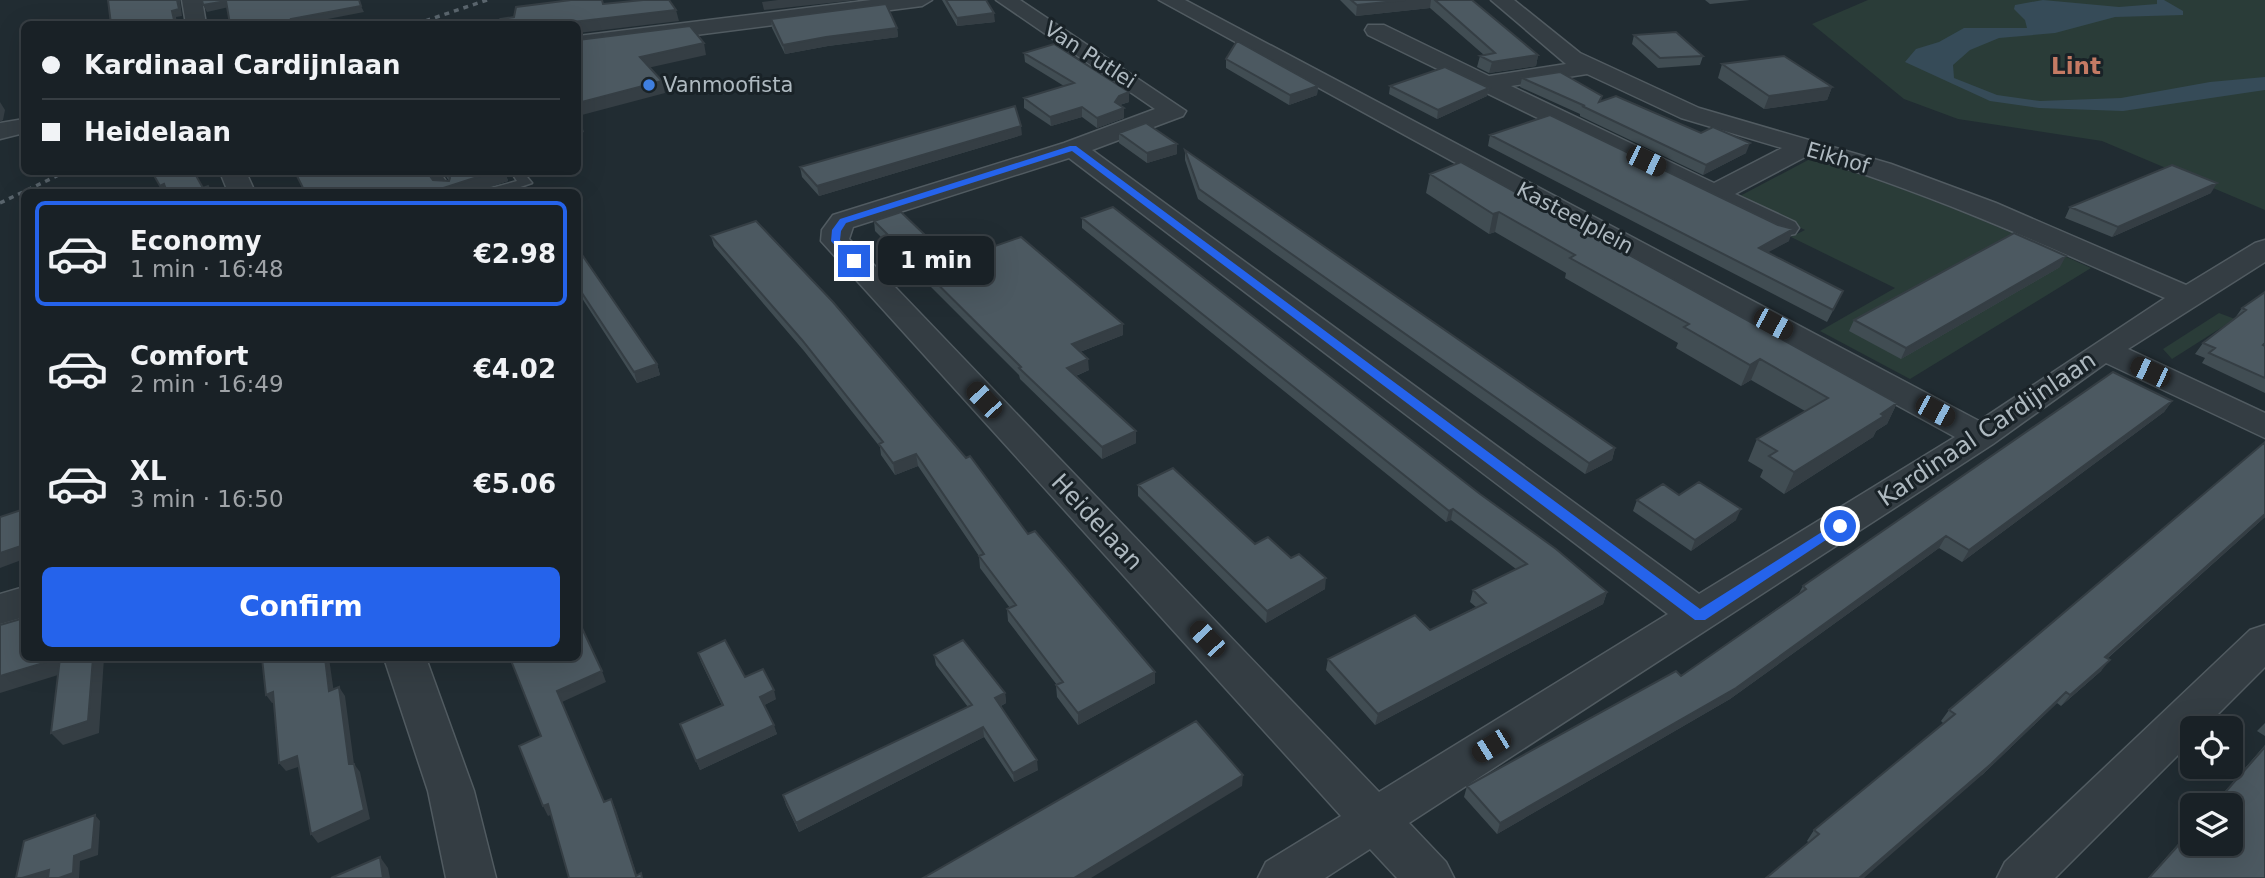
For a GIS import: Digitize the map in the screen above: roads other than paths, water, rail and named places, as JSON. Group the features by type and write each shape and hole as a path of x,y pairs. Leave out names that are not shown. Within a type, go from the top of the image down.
{"street":[{"path":"192,0 196,21"},
{"path":"581,44 922,0"},
{"name":"Van Putlei","path":"1006,0 1174,111 1073,148"},
{"name":"Kasteelplein","path":"1169,0 1981,436"},
{"name":"Eikhof","path":"1501,0 1572,58 1690,113 1882,170 1986,209 2188,297"},
{"path":"1376,30 1785,228"},
{"path":"1488,83 1590,67"},
{"path":"0,131 21,127"},
{"path":"1073,148 1700,616"},
{"name":"Heidelaan","path":"1073,148 843,221 836,230 835,241 1374,818"},
{"path":"1714,194 1803,148"},
{"name":"Kardinaal Cardijnlaan","path":"1283,878 1374,818 1700,616 1981,436 2104,350 2265,249"},
{"path":"2104,350 2265,427"},
{"path":"0,609 21,603"},
{"path":"2022,878 2265,641"},
{"path":"406,661 452,791 471,878"},
{"path":"1374,818 1429,878"}],"lane":[{"path":"504,189 525,183 519,175"}],"water":[{"path":"2043,0 2119,7 2157,4 2157,0 2164,0 2183,11 2183,15 2115,17 2055,33 1999,38 1970,50 1953,65 1954,78 1997,95 2040,101 2121,98 2210,82 2265,77 2265,90 2123,111 2039,108 1990,101 1905,62 1916,49 1939,42 1964,28 2027,28 2025,20 2014,9 2015,5"}],"railway":[{"path":"425,21 487,0"},
{"path":"29,189 59,175"},
{"path":"0,203 21,193"}],"place":[{"name":"Vanmoofista","path":"649,85"}],"district":[{"name":"Lint","path":"2076,66"}]}
